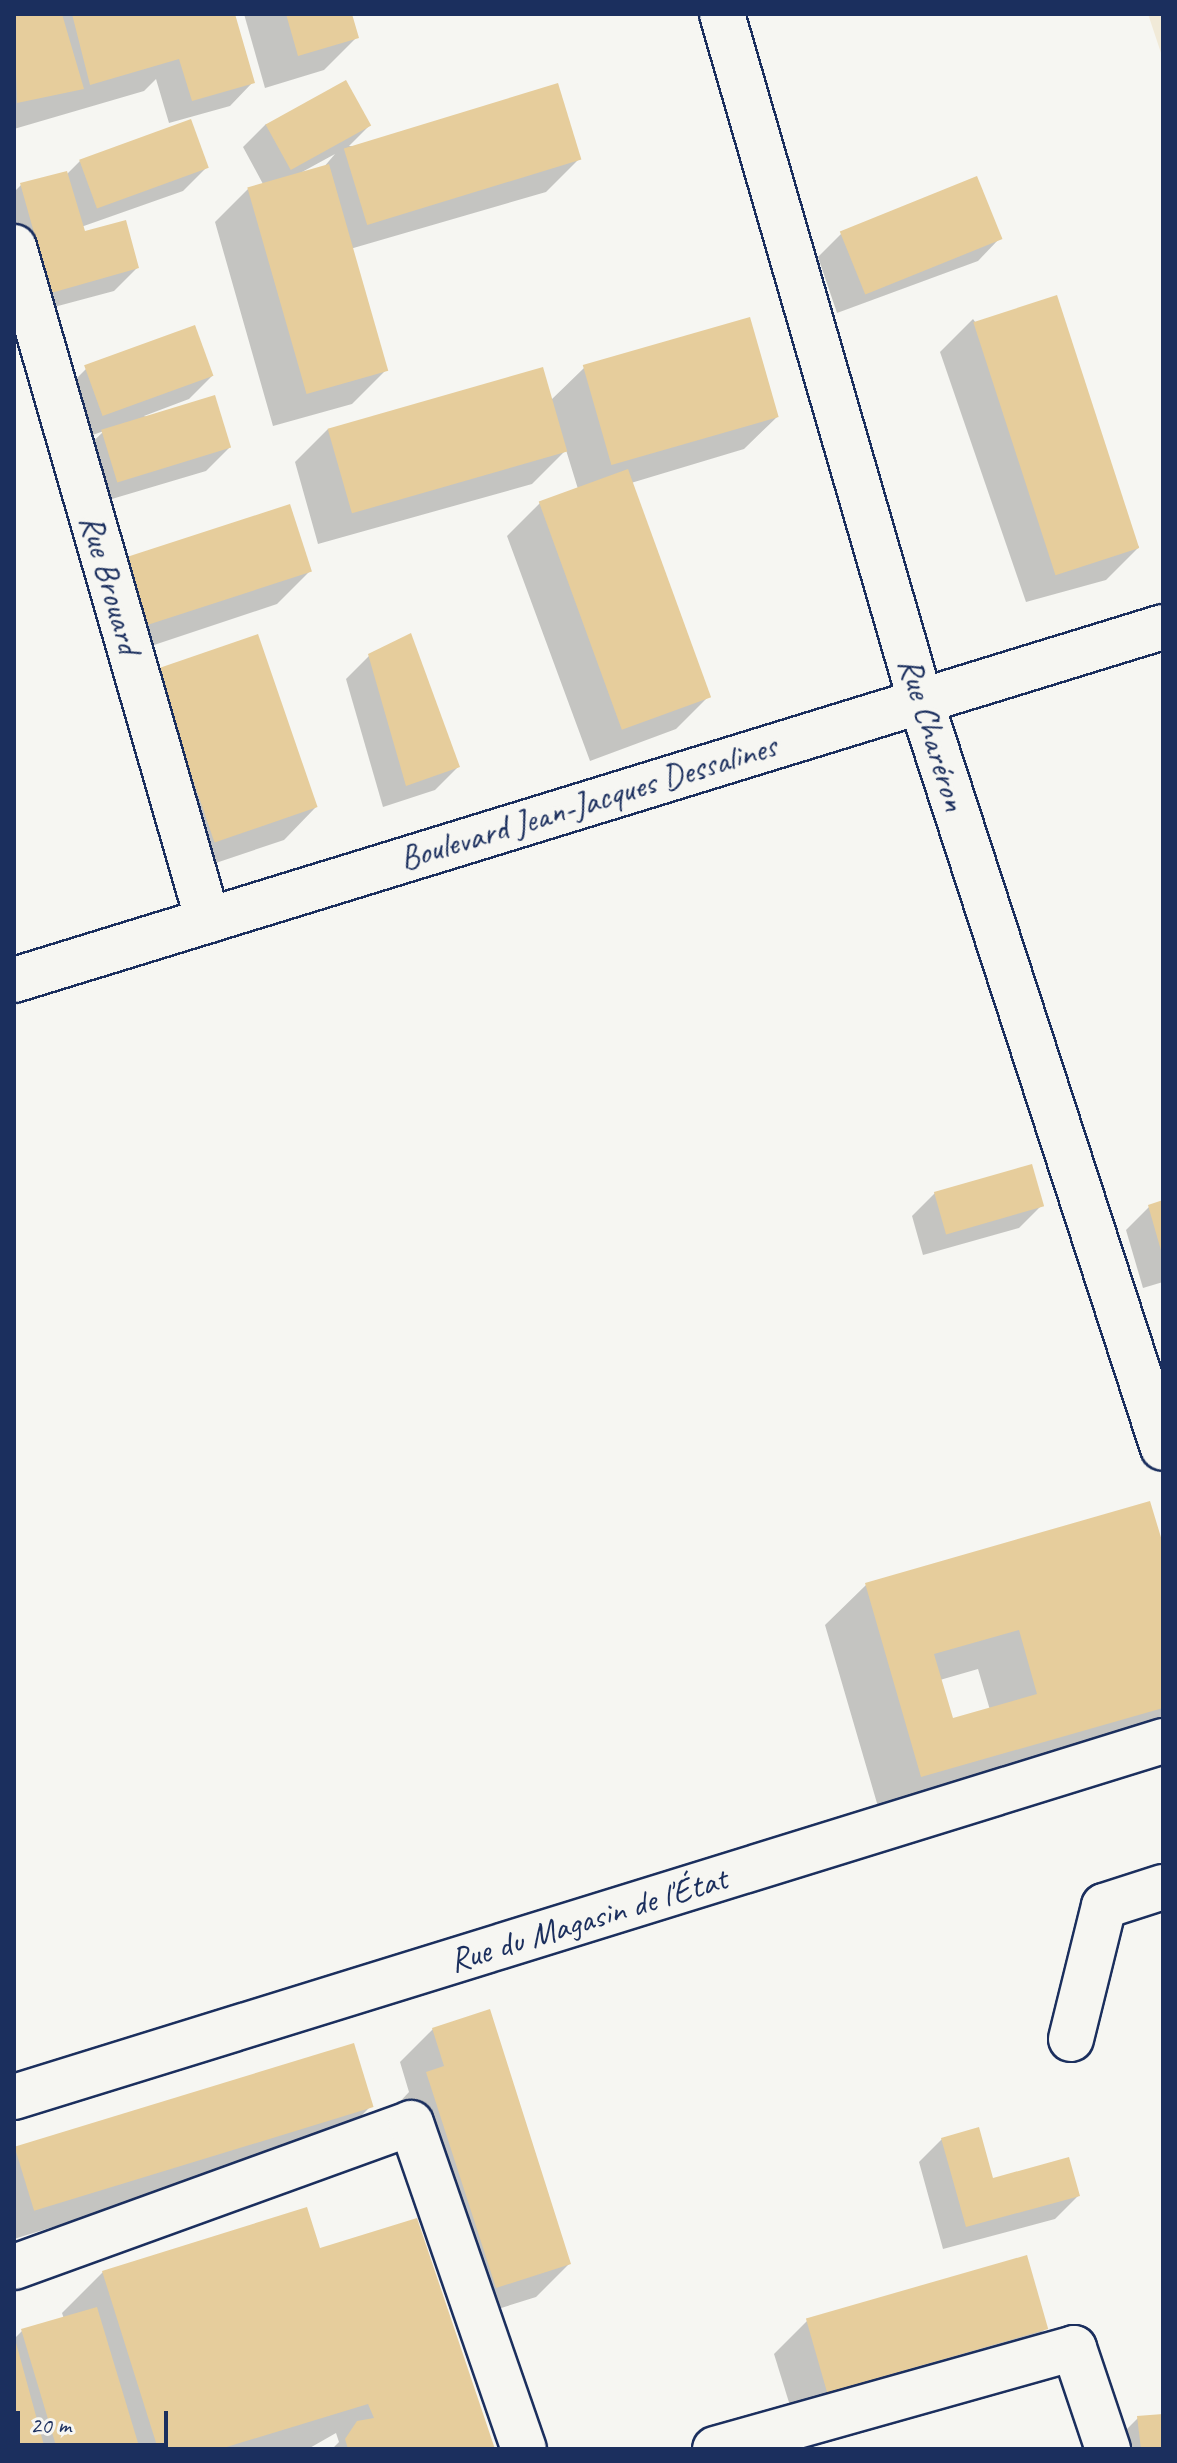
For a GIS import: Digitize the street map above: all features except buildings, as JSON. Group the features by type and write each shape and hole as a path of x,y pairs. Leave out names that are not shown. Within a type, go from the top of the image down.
{"street":[{"name":"Rue Charéron","path":"722,14 920,699 1163,1448"},
{"name":"Rue Brouard","path":"14,247 208,921"},
{"name":"Boulevard Jean-Jacques Dessalines","path":"14,980 920,699 1163,627"},
{"name":"Rue du Magasin de l'État","path":"14,2097 1163,1741"},
{"path":"1071,2039 1104,1906 1163,1887"},
{"path":"14,2267 411,2123 524,2449"},
{"path":"715,2449 779,2440 1074,2348 1108,2449"}],"shaded area":[{"path":"1148,14 1163,14 1163,59"}]}
